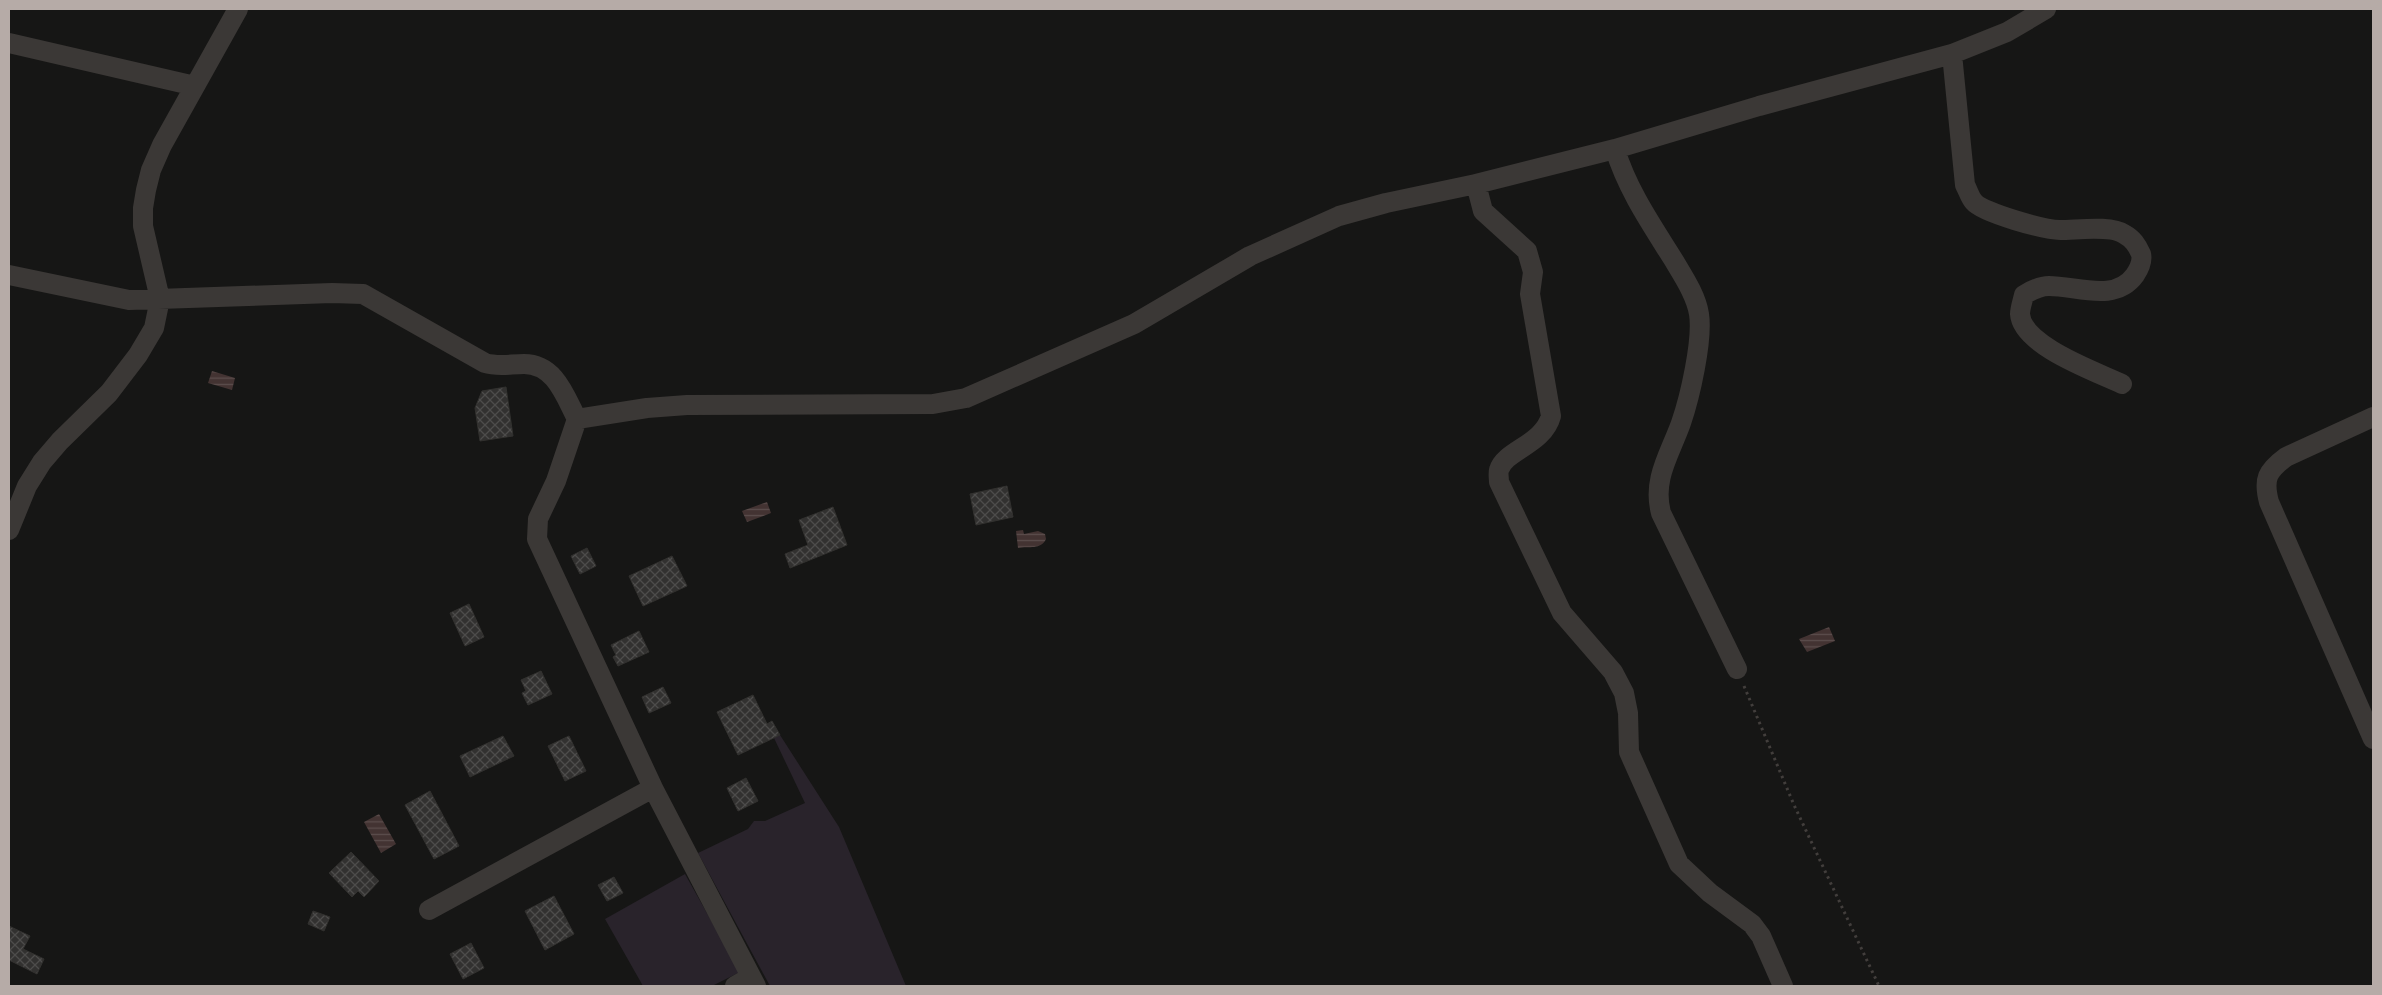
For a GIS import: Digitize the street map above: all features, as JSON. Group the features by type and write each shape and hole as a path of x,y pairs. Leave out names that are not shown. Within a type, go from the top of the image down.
{"street":[{"path":"9,530 27,486 42,462 60,440 109,393 138,355 154,328 160,299 143,226 146,190 151,170 162,145 238,9"},
{"path":"578,420 647,408 687,405 933,404 966,398 1134,324 1250,256 1339,216 1386,203 1476,184 1615,148 1759,106 1952,54 2006,32 2046,9"},
{"path":"9,43 195,86"},
{"path":"1952,54 1965,185 1973,202 1983,210 2057,230 2104,229 2122,232 2136,243 2142,257 2140,269 2129,283 2102,292 2048,286 2034,289 2024,295 2020,314 2026,330 2050,350 2122,384"},
{"path":"1615,148 1621,171 1685,279 1699,313 1697,354 1682,421 1658,488 1658,500 1661,513 1737,669"},
{"path":"1476,184 1483,212 1527,251 1533,272 1530,294 1551,416 1548,426 1539,436 1508,458 1499,469 1500,482 1562,613 1613,672 1624,694 1628,713 1630,752 1679,864 1710,892 1752,924 1761,936 1784,986"},
{"path":"9,275 129,300 332,293 363,294 485,363 494,366 526,364 546,369 559,385 578,420 556,481 538,519 537,539 652,788 747,983"},
{"path":"2373,417 2286,457 2274,466 2267,477 2265,487 2268,502 2373,739"},
{"path":"430,910 652,788"}],"path":[{"path":"1737,669 1794,804 1879,986"}],"shaded area":[{"path":"212,371 235,378 232,390 208,383"},
{"path":"767,502 771,513 747,522 742,511"},
{"path":"1023,530 1024,534 1038,531 1045,534 1046,539 1038,546 1018,548 1016,531"},
{"path":"1829,627 1835,641 1807,652 1799,639"},
{"path":"780,735 839,827 906,986 770,986 698,853 748,829 754,821 765,821 805,803 774,738"},
{"path":"379,814 396,844 381,853 364,822"},
{"path":"685,874 740,972 712,986 643,986 605,919"}],"building":[{"path":"506,387 513,436 480,441 475,408 482,391"},
{"path":"1007,486 1013,517 976,525 970,494"},
{"path":"833,507 847,545 790,568 785,554 808,545 799,520"},
{"path":"587,548 596,566 580,574 571,556"},
{"path":"672,556 687,586 643,606 629,576"},
{"path":"469,604 484,637 465,646 450,613"},
{"path":"639,631 649,652 618,666 613,657 616,655 611,645"},
{"path":"541,671 552,694 528,705 522,693 526,691 521,680"},
{"path":"663,687 671,703 649,713 642,697"},
{"path":"753,695 767,724 772,721 780,735 738,755 717,712"},
{"path":"503,736 514,756 470,777 460,756"},
{"path":"569,736 586,771 565,781 548,746"},
{"path":"746,778 758,801 738,811 727,788"},
{"path":"430,791 459,846 434,859 405,805"},
{"path":"351,852 379,881 364,897 358,891 352,897 329,873"},
{"path":"614,877 623,893 607,901 598,885"},
{"path":"554,896 574,934 545,950 525,911"},
{"path":"313,911 330,917 324,931 308,924"},
{"path":"9,926 30,936 23,949 44,959 37,974 9,960"},
{"path":"471,943 484,968 463,979 450,954"}]}
